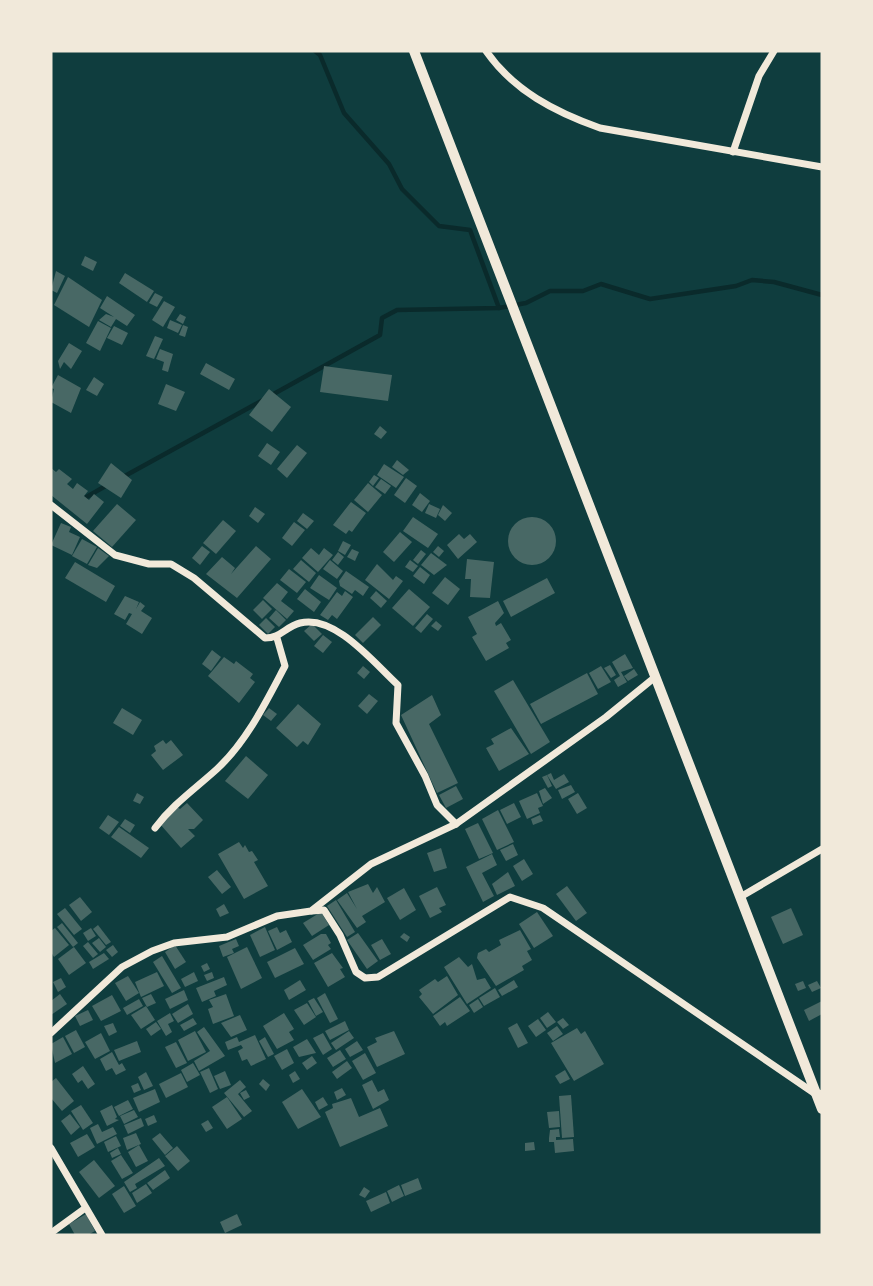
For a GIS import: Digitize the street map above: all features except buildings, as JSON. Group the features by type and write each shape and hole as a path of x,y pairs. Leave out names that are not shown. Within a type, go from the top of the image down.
{"street":[{"path":"414,51 654,678 820,1094 822,1110"},
{"path":"486,51 497,66 548,108 600,128 822,167"},
{"path":"733,152 759,76 774,51"},
{"path":"51,505 115,555 149,564 171,564 194,578 265,638 277,638 298,623 317,622 339,630 398,685 396,723 425,776 437,806 456,824"},
{"path":"155,828 171,807 218,768 248,732 285,666 277,638"},
{"path":"311,911 371,864 456,824 606,717 654,678"},
{"path":"742,896 822,849"},
{"path":"51,1033 122,967 174,943 227,937 277,916 324,910 340,935 356,972 370,978 379,977 510,897 543,908 820,1094"},
{"path":"51,1147 84,1209 102,1235"},
{"path":"51,1233 84,1209"}],"waterway":[{"path":"315,51 320,55 344,113 389,164 402,189 439,226 470,230 499,308"},
{"path":"270,396 380,335 382,318 397,310 499,308 526,303 550,291 583,291 601,284 650,299 736,286 752,280 774,282 822,295"},
{"path":"123,477 263,400"},
{"path":"83,499 109,484"}]}
